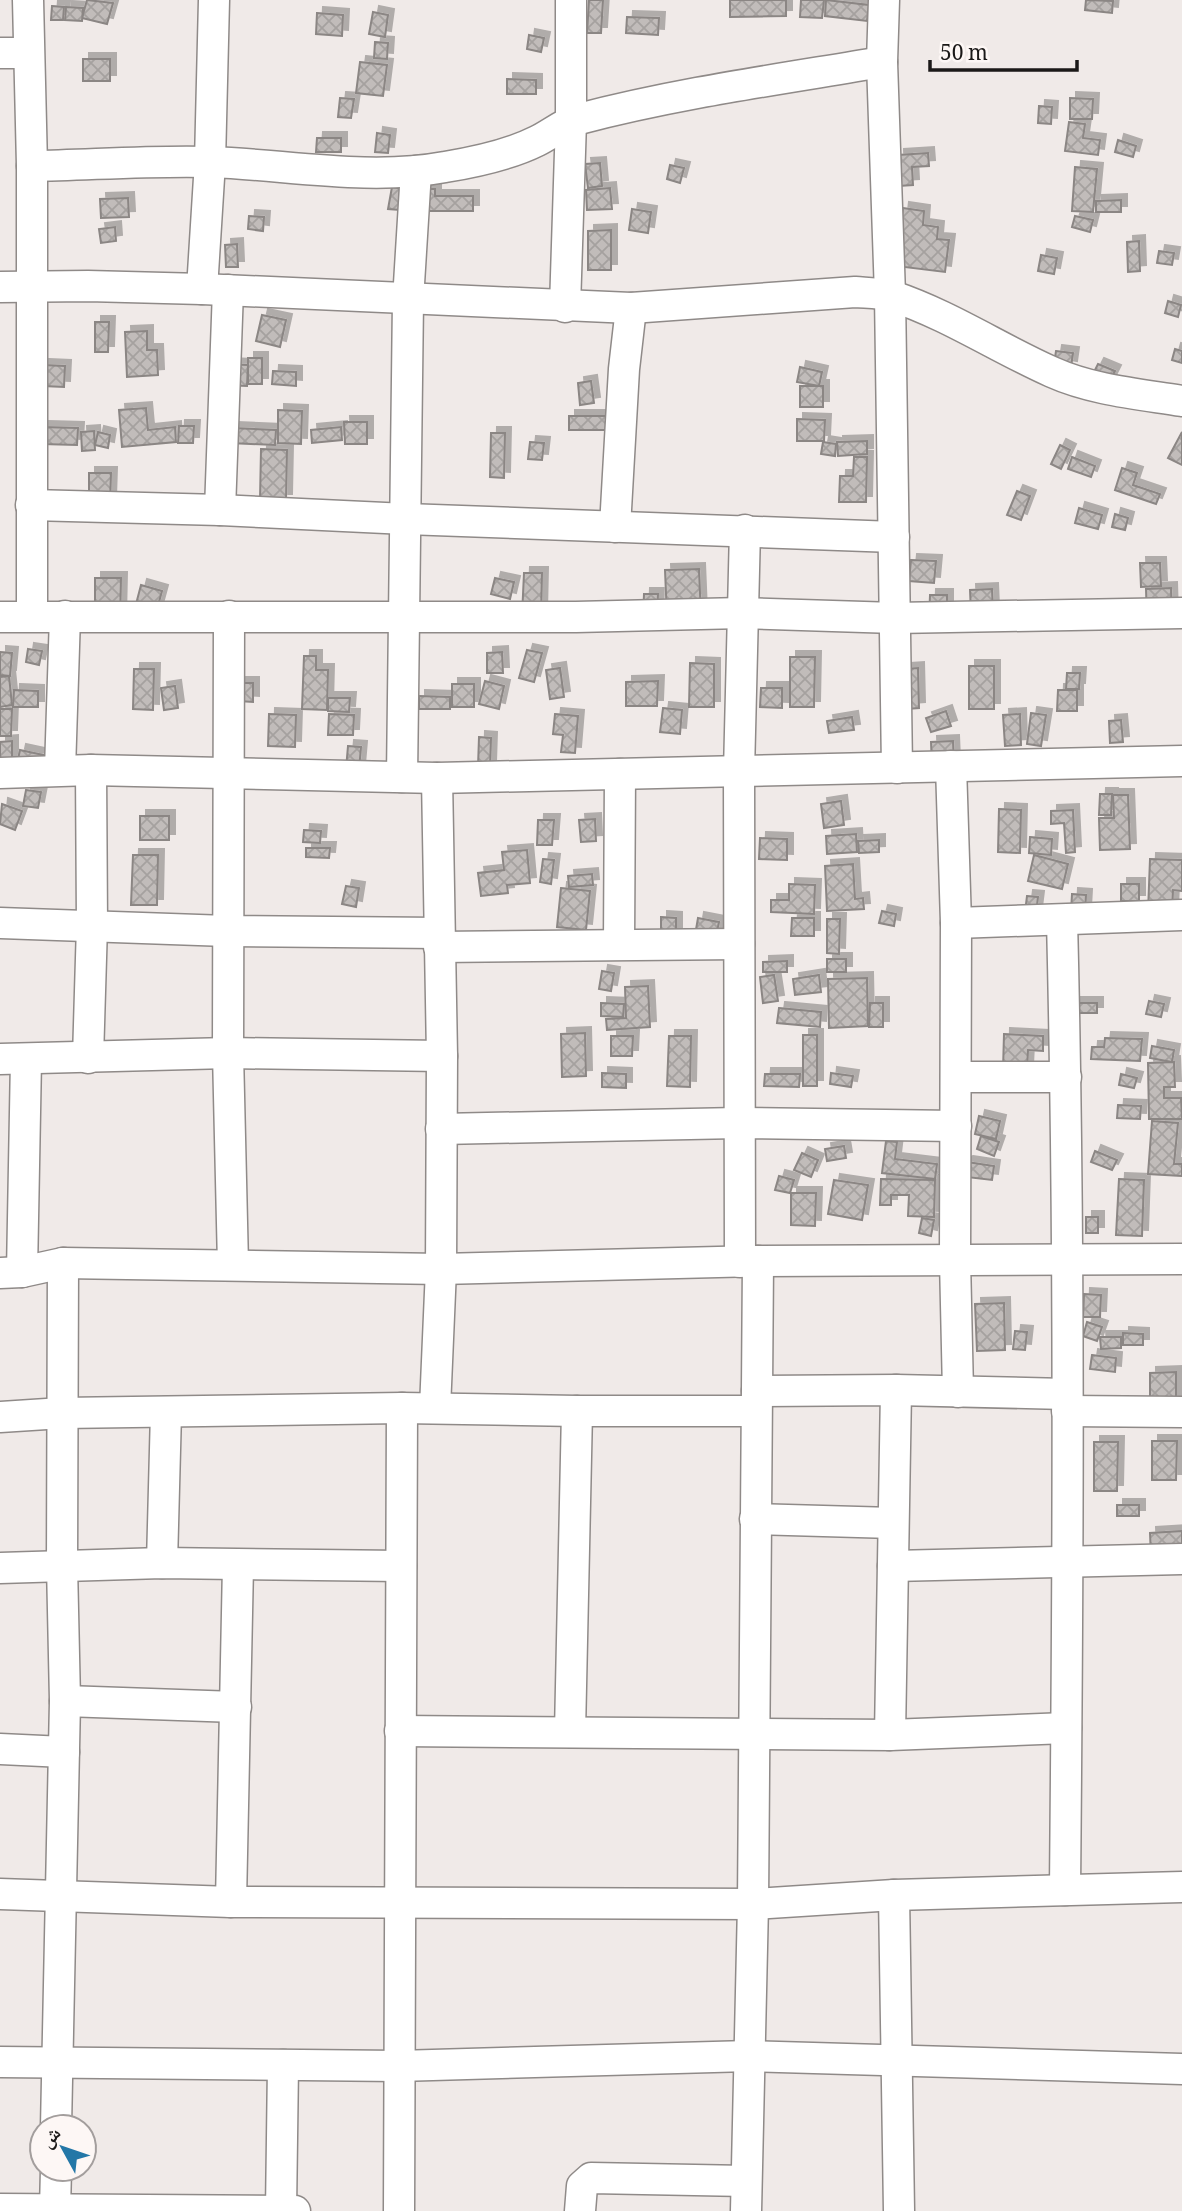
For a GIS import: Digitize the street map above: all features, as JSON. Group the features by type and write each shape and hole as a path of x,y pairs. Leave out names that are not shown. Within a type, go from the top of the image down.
{"street":[{"path":"28,0 14,53 32,166 32,615"},
{"path":"214,0 210,162 219,510"},
{"path":"565,307 571,121 571,0"},
{"path":"884,0 882,62 890,295 897,768"},
{"path":"32,166 210,162 382,172 416,171 507,153 537,141 571,121 656,100 882,62"},
{"path":"402,777 408,300 416,171"},
{"path":"0,286 215,290 631,308 855,292 890,295 955,322 1053,373 1091,386 1182,401"},
{"path":"615,527 624,369 631,308"},
{"path":"30,505 894,537"},
{"path":"745,530 739,772 738,1123 756,1401 754,1904 746,2211"},
{"path":"0,617 576,617 742,613 895,618 1182,614"},
{"path":"60,770 65,616"},
{"path":"229,616 227,931 233,1265"},
{"path":"0,773 91,770 437,778 1182,761"},
{"path":"951,766 956,923 957,1392"},
{"path":"88,1058 92,925 91,770"},
{"path":"619,943 620,774"},
{"path":"435,1408 441,1269 442,1056 437,778"},
{"path":"956,923 1182,915"},
{"path":"1062,920 1066,1077 1068,1562 1065,1890"},
{"path":"0,923 439,940 739,944"},
{"path":"442,1056 228,1053 13,1059 11,1272 63,1263 441,1269 749,1261 1182,1259"},
{"path":"956,1077 1066,1077"},
{"path":"440,1129 738,1123 956,1126"},
{"path":"56,2113 65,1701 62,1565 63,1263"},
{"path":"0,1417 62,1413 402,1408 577,1411 896,1390 957,1392 1182,1412"},
{"path":"890,1735 896,1390"},
{"path":"399,2211 402,1408"},
{"path":"570,1732 577,1411"},
{"path":"162,1563 166,1412"},
{"path":"755,1519 893,1523"},
{"path":"892,1566 1182,1559"},
{"path":"0,1568 162,1563 401,1566"},
{"path":"231,1902 238,1565"},
{"path":"65,1701 236,1707"},
{"path":"400,1731 890,1735 1066,1728"},
{"path":"0,1749 64,1752"},
{"path":"0,1894 231,1902 754,1904 894,1895 1182,1886"},
{"path":"894,1895 899,2211"},
{"path":"0,2062 398,2066 749,2056 1182,2069"},
{"path":"281,2211 283,2065"},
{"path":"580,2211 582,2186 591,2178 746,2181"},
{"path":"60,2183 68,2210"},
{"path":"0,2208 295,2211"}],"building":[{"path":"87,0 113,3 107,24 82,18"},
{"path":"589,0 603,0 601,33 587,33"},
{"path":"730,0 786,0 786,16 730,17"},
{"path":"801,0 824,0 822,18 800,17"},
{"path":"826,0 869,5 867,21 825,16"},
{"path":"1086,0 1113,1 1112,13 1085,10"},
{"path":"52,6 64,7 63,20 51,20"},
{"path":"66,7 83,8 82,21 65,20"},
{"path":"373,12 388,15 385,37 369,34"},
{"path":"317,13 343,15 342,36 316,34"},
{"path":"627,17 659,18 658,35 626,33"},
{"path":"529,35 544,38 541,52 527,49"},
{"path":"375,42 388,43 387,59 374,58"},
{"path":"83,59 110,59 110,81 83,81"},
{"path":"360,62 387,65 383,96 356,93"},
{"path":"507,79 536,80 536,94 507,94"},
{"path":"340,98 354,99 351,118 338,117"},
{"path":"1070,98 1093,99 1092,119 1070,119"},
{"path":"1039,106 1052,107 1051,124 1038,123"},
{"path":"1069,122 1085,124 1083,138 1100,140 1098,155 1065,151"},
{"path":"377,133 390,135 388,153 375,152"},
{"path":"317,138 341,138 341,152 316,152"},
{"path":"1118,140 1136,146 1133,157 1115,152"},
{"path":"928,153 929,166 912,167 913,185 899,186 898,155"},
{"path":"600,163 602,186 588,188 585,164"},
{"path":"670,165 684,168 680,183 667,179"},
{"path":"1075,167 1097,169 1093,212 1072,211"},
{"path":"392,187 404,189 400,210 388,209"},
{"path":"610,188 612,209 587,210 586,190"},
{"path":"404,189 435,189 435,196 473,196 473,211 404,211"},
{"path":"128,198 129,217 101,218 100,199"},
{"path":"1121,200 1121,212 1096,212 1096,201"},
{"path":"903,208 924,211 923,225 938,227 937,239 949,240 945,272 896,266"},
{"path":"632,209 651,212 648,233 629,230"},
{"path":"249,216 264,217 263,231 248,229"},
{"path":"1075,216 1093,220 1090,232 1072,227"},
{"path":"115,227 116,241 101,243 99,229"},
{"path":"611,230 611,270 588,270 588,231"},
{"path":"1139,241 1140,271 1128,272 1127,242"},
{"path":"237,244 238,267 226,267 225,245"},
{"path":"1159,251 1174,253 1172,265 1157,263"},
{"path":"1041,255 1057,258 1054,274 1038,271"},
{"path":"1168,301 1181,305 1178,317 1165,313"},
{"path":"262,315 286,320 280,347 256,341"},
{"path":"95,322 109,322 108,352 95,352"},
{"path":"147,331 147,350 157,350 158,375 127,377 125,332"},
{"path":"1175,349 1182,351 1182,363 1172,360"},
{"path":"1056,351 1073,353 1071,367 1054,364"},
{"path":"248,358 262,358 262,384 248,384"},
{"path":"223,364 248,365 247,386 222,385"},
{"path":"1098,364 1115,371 1110,381 1093,374"},
{"path":"43,365 65,366 64,387 43,386"},
{"path":"800,367 822,372 819,386 797,382"},
{"path":"273,371 296,372 296,386 272,384"},
{"path":"591,381 594,403 580,405 578,383"},
{"path":"800,386 823,386 823,407 800,407"},
{"path":"146,408 148,430 175,427 176,442 122,447 119,410"},
{"path":"278,410 302,411 301,444 278,443"},
{"path":"569,416 617,416 617,430 569,430"},
{"path":"797,419 825,420 824,441 797,441"},
{"path":"344,422 367,422 367,444 345,444"},
{"path":"179,426 194,426 193,443 178,443"},
{"path":"42,427 78,428 77,445 42,444"},
{"path":"341,427 342,440 312,443 311,430"},
{"path":"231,428 276,430 275,445 230,443"},
{"path":"94,431 95,450 82,451 81,432"},
{"path":"98,432 110,435 108,448 95,445"},
{"path":"1182,432 1182,465 1168,458"},
{"path":"491,433 505,433 504,478 490,477"},
{"path":"867,441 867,454 838,456 837,442"},
{"path":"530,442 544,443 542,460 528,459"},
{"path":"823,442 836,444 835,456 821,454"},
{"path":"1060,445 1070,450 1061,469 1051,464"},
{"path":"261,449 287,450 286,500 260,500"},
{"path":"854,457 867,457 866,502 839,502 840,476 853,476"},
{"path":"1072,457 1095,466 1091,477 1068,469"},
{"path":"1122,468 1137,473 1133,485 1160,494 1156,504 1115,490"},
{"path":"89,473 111,473 110,503 89,503"},
{"path":"1017,491 1030,496 1021,520 1007,515"},
{"path":"1079,508 1102,515 1098,529 1075,523"},
{"path":"1115,514 1128,518 1125,530 1112,527"},
{"path":"911,560 936,561 934,583 909,581"},
{"path":"1140,563 1160,563 1161,586 1141,587"},
{"path":"699,569 701,617 667,618 665,570"},
{"path":"524,573 542,573 541,617 522,616"},
{"path":"95,578 121,578 120,622 95,621"},
{"path":"495,578 514,582 510,599 491,594"},
{"path":"141,585 162,591 156,613 135,608"},
{"path":"1171,588 1172,621 1147,622 1146,589"},
{"path":"992,589 993,612 971,613 970,590"},
{"path":"644,594 658,594 657,618 643,618"},
{"path":"930,595 947,595 947,607 929,620"},
{"path":"28,649 42,651 39,665 26,662"},
{"path":"527,650 542,653 534,682 519,678"},
{"path":"0,652 12,653 10,676 0,675"},
{"path":"502,652 503,673 487,673 487,653"},
{"path":"304,656 316,656 316,670 328,670 327,710 302,709"},
{"path":"790,657 815,657 814,707 790,707"},
{"path":"690,663 714,664 714,707 689,707"},
{"path":"969,666 994,666 994,709 969,709"},
{"path":"560,668 564,697 550,699 546,670"},
{"path":"918,668 919,708 907,709 905,669"},
{"path":"134,669 154,669 153,710 133,709"},
{"path":"1067,673 1080,673 1079,689 1066,689"},
{"path":"9,676 12,705 0,707 0,677"},
{"path":"485,681 504,686 499,709 479,704"},
{"path":"658,681 657,706 626,706 626,682"},
{"path":"240,683 253,683 253,702 239,701"},
{"path":"452,684 474,684 474,707 452,707"},
{"path":"175,686 178,708 164,710 161,688"},
{"path":"761,688 782,688 782,708 760,707"},
{"path":"14,690 38,691 38,707 13,707"},
{"path":"1058,690 1077,690 1077,711 1057,711"},
{"path":"419,696 450,697 450,709 419,709"},
{"path":"328,698 350,698 349,712 328,711"},
{"path":"663,708 682,710 680,734 660,732"},
{"path":"0,709 12,709 11,736 0,736"},
{"path":"946,711 951,726 931,732 926,718"},
{"path":"1031,713 1046,715 1041,746 1027,744"},
{"path":"269,714 296,715 295,747 268,746"},
{"path":"329,714 354,715 353,735 328,735"},
{"path":"555,714 578,716 575,753 561,752 563,735 553,734"},
{"path":"1020,714 1021,745 1005,746 1003,715"},
{"path":"852,717 854,730 829,733 827,721"},
{"path":"1121,720 1123,742 1110,743 1109,721"},
{"path":"479,737 491,738 490,768 478,767"},
{"path":"12,741 12,767 0,768 0,742"},
{"path":"953,741 954,765 932,767 931,742"},
{"path":"348,746 361,747 359,770 346,769"},
{"path":"20,750 48,756 17,764"},
{"path":"26,790 41,792 38,808 23,806"},
{"path":"1100,794 1112,794 1111,815 1099,815"},
{"path":"1113,795 1128,795 1130,849 1100,850 1099,818 1114,818"},
{"path":"841,801 844,825 824,828 821,804"},
{"path":"2,804 22,811 15,830 0,824"},
{"path":"999,809 1021,810 1020,853 998,852"},
{"path":"1073,810 1075,852 1066,853 1064,823 1051,824 1051,811"},
{"path":"140,816 169,816 169,840 140,840"},
{"path":"595,819 596,841 581,842 579,820"},
{"path":"538,820 554,820 552,845 537,845"},
{"path":"304,830 321,831 320,843 303,842"},
{"path":"856,834 857,852 827,854 826,836"},
{"path":"1030,837 1052,839 1051,855 1029,853"},
{"path":"760,838 787,839 787,860 759,859"},
{"path":"879,840 879,852 859,853 858,841"},
{"path":"306,848 330,848 329,858 306,857"},
{"path":"527,850 530,883 507,885 508,893 481,896 478,873 504,870 502,852"},
{"path":"133,855 158,855 157,905 131,905"},
{"path":"1034,855 1068,864 1062,889 1028,881"},
{"path":"543,859 554,860 551,884 540,882"},
{"path":"1150,859 1182,860 1182,891 1173,890 1172,913 1148,912"},
{"path":"853,864 855,899 863,898 864,909 827,911 825,866"},
{"path":"592,874 593,885 569,887 568,876"},
{"path":"789,884 815,885 814,914 771,912 771,900 789,900"},
{"path":"1121,884 1139,884 1139,901 1121,901"},
{"path":"346,886 359,888 356,907 342,904"},
{"path":"561,888 590,891 586,930 557,927"},
{"path":"1072,894 1086,895 1085,913 1071,912"},
{"path":"1027,896 1038,897 1036,913 1025,912"},
{"path":"882,911 896,914 894,926 879,923"},
{"path":"661,917 676,918 676,941 661,941"},
{"path":"698,918 719,922 714,945 694,941"},
{"path":"792,918 814,918 814,936 791,936"},
{"path":"827,919 840,919 839,954 827,953"},
{"path":"827,959 846,959 846,972 827,972"},
{"path":"787,961 787,972 763,972 763,962"},
{"path":"602,971 614,973 611,991 599,989"},
{"path":"774,975 778,1001 763,1003 760,977"},
{"path":"819,975 821,992 795,995 793,979"},
{"path":"867,978 868,1026 829,1028 828,979"},
{"path":"648,986 650,1027 607,1030 606,1019 626,1018 625,987"},
{"path":"1149,1001 1164,1004 1161,1017 1146,1014"},
{"path":"601,1003 624,1004 623,1017 601,1016"},
{"path":"870,1003 883,1003 883,1027 869,1027"},
{"path":"1073,1003 1097,1003 1097,1013 1073,1013"},
{"path":"779,1008 821,1012 820,1027 777,1023"},
{"path":"585,1033 586,1076 562,1077 561,1034"},
{"path":"1004,1034 1043,1036 1043,1051 1028,1050 1027,1071 1003,1070"},
{"path":"803,1035 817,1035 817,1086 803,1086"},
{"path":"611,1036 633,1036 632,1056 611,1056"},
{"path":"669,1036 691,1036 690,1087 667,1086"},
{"path":"1105,1038 1142,1039 1140,1061 1091,1059 1092,1047 1104,1047"},
{"path":"1152,1046 1174,1050 1172,1062 1150,1058"},
{"path":"1174,1062 1175,1087 1164,1087 1164,1098 1181,1098 1182,1119 1149,1119 1148,1063"},
{"path":"602,1073 626,1074 626,1088 602,1087"},
{"path":"831,1073 853,1076 851,1087 830,1084"},
{"path":"765,1074 800,1074 799,1087 764,1086"},
{"path":"1121,1074 1137,1078 1134,1088 1119,1085"},
{"path":"1118,1105 1141,1106 1140,1119 1117,1118"},
{"path":"979,1116 1000,1121 996,1139 975,1134"},
{"path":"1152,1121 1178,1123 1174,1164 1182,1164 1182,1176 1148,1174"},
{"path":"981,1136 999,1142 994,1156 977,1149"},
{"path":"886,1141 897,1142 895,1159 937,1164 935,1179 882,1173"},
{"path":"844,1146 846,1158 827,1161 825,1149"},
{"path":"1095,1151 1117,1160 1112,1170 1091,1162"},
{"path":"802,1153 818,1160 811,1177 794,1170"},
{"path":"967,1162 994,1166 992,1180 941,1174"},
{"path":"779,1176 794,1180 790,1193 775,1190"},
{"path":"881,1179 935,1180 934,1217 908,1216 909,1195 891,1195 891,1205 880,1205"},
{"path":"1119,1179 1144,1180 1142,1236 1116,1235"},
{"path":"834,1180 868,1185 862,1220 828,1214"},
{"path":"791,1193 816,1193 815,1226 791,1225"},
{"path":"1086,1217 1098,1217 1098,1233 1086,1233"},
{"path":"922,1218 934,1220 931,1236 919,1233"},
{"path":"1084,1294 1101,1295 1100,1317 1083,1317"},
{"path":"1004,1303 1005,1350 977,1351 975,1304"},
{"path":"1087,1322 1102,1327 1097,1341 1083,1336"},
{"path":"1015,1331 1027,1332 1025,1350 1013,1349"},
{"path":"1123,1333 1143,1334 1143,1345 1123,1345"},
{"path":"1100,1337 1121,1337 1121,1348 1101,1349"},
{"path":"1092,1355 1116,1358 1115,1372 1090,1369"},
{"path":"1176,1372 1176,1410 1150,1410 1150,1373"},
{"path":"1152,1441 1177,1441 1176,1480 1152,1480"},
{"path":"1094,1442 1118,1442 1117,1491 1094,1491"},
{"path":"1117,1505 1139,1505 1139,1516 1117,1516"},
{"path":"1182,1531 1182,1556 1151,1558 1150,1533"}]}
